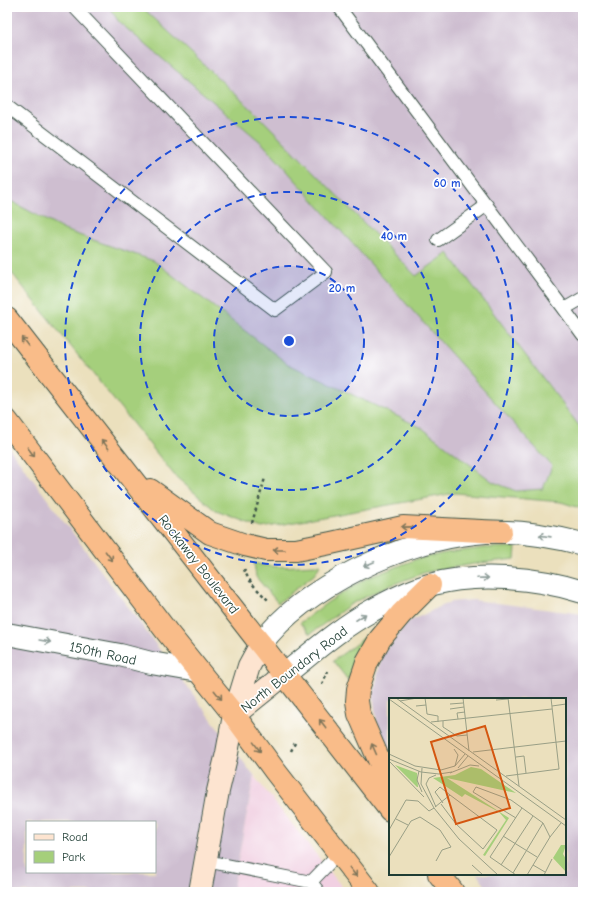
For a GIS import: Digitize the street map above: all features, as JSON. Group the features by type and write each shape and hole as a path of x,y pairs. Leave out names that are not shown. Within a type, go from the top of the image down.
{"highway":[{"name":"Rockaway Boulevard","path":"7,319 389,809"},
{"path":"7,421 167,632 234,715 338,854 369,892"},
{"path":"129,475 210,533 245,545 266,550 302,548 403,527 501,532"},
{"path":"389,783 359,714 357,701 358,689 367,662 380,638 430,585"},
{"path":"440,875 452,892"}],"main road":[{"name":"North Boundary Road","path":"234,715 249,666 261,644"},
{"name":"North Boundary Road","path":"234,715 285,674"},
{"path":"200,892 218,791 234,715"}],"street":[{"name":"North Boundary Road","path":"261,644 278,624 332,584 357,569 416,545 474,533 501,532 563,539 583,544"},
{"name":"North Boundary Road","path":"285,674 332,637 370,611 410,592 430,585 472,579 513,579 548,583 583,592"},
{"name":"150th Road","path":"7,634 198,671"}],"lane":[{"path":"7,106 275,310 326,272 74,7"},
{"path":"339,7 583,335"},
{"path":"438,240 487,205"},
{"path":"564,309 583,298"},
{"path":"311,882 338,854"},
{"path":"206,861 311,882 319,892"}],"path":[{"path":"251,526 265,478"},
{"path":"242,564 246,575 254,586 274,606"},
{"path":"320,687 328,673 328,668"},
{"path":"289,754 295,743"}],"shaded area":[{"path":"7,7 583,7 583,509 561,502 455,493 367,493 262,528 216,511 175,476 7,267"},
{"path":"7,445 254,776 232,892 7,892"},
{"path":"473,600 583,614 583,892 490,892 478,875 566,875 566,698 389,698 389,750 379,736 373,696 382,655 408,622 450,602"},
{"path":"254,776 346,892 232,892"}],"green space":[{"path":"109,7 142,7 259,116 416,276 448,253 583,431 583,509 561,502 455,493 262,528 216,511 175,476 7,267 7,199 64,230 154,261 288,364 422,428 493,482 516,491 543,489 552,466 263,144 119,22"},
{"path":"516,547 515,559 426,572 386,587 351,604 310,634 300,623 328,602 367,578 417,559 446,553 484,548"},
{"path":"254,563 279,567 320,565 315,574 278,603 256,577"},
{"path":"372,632 357,659 348,680 333,661"}]}
